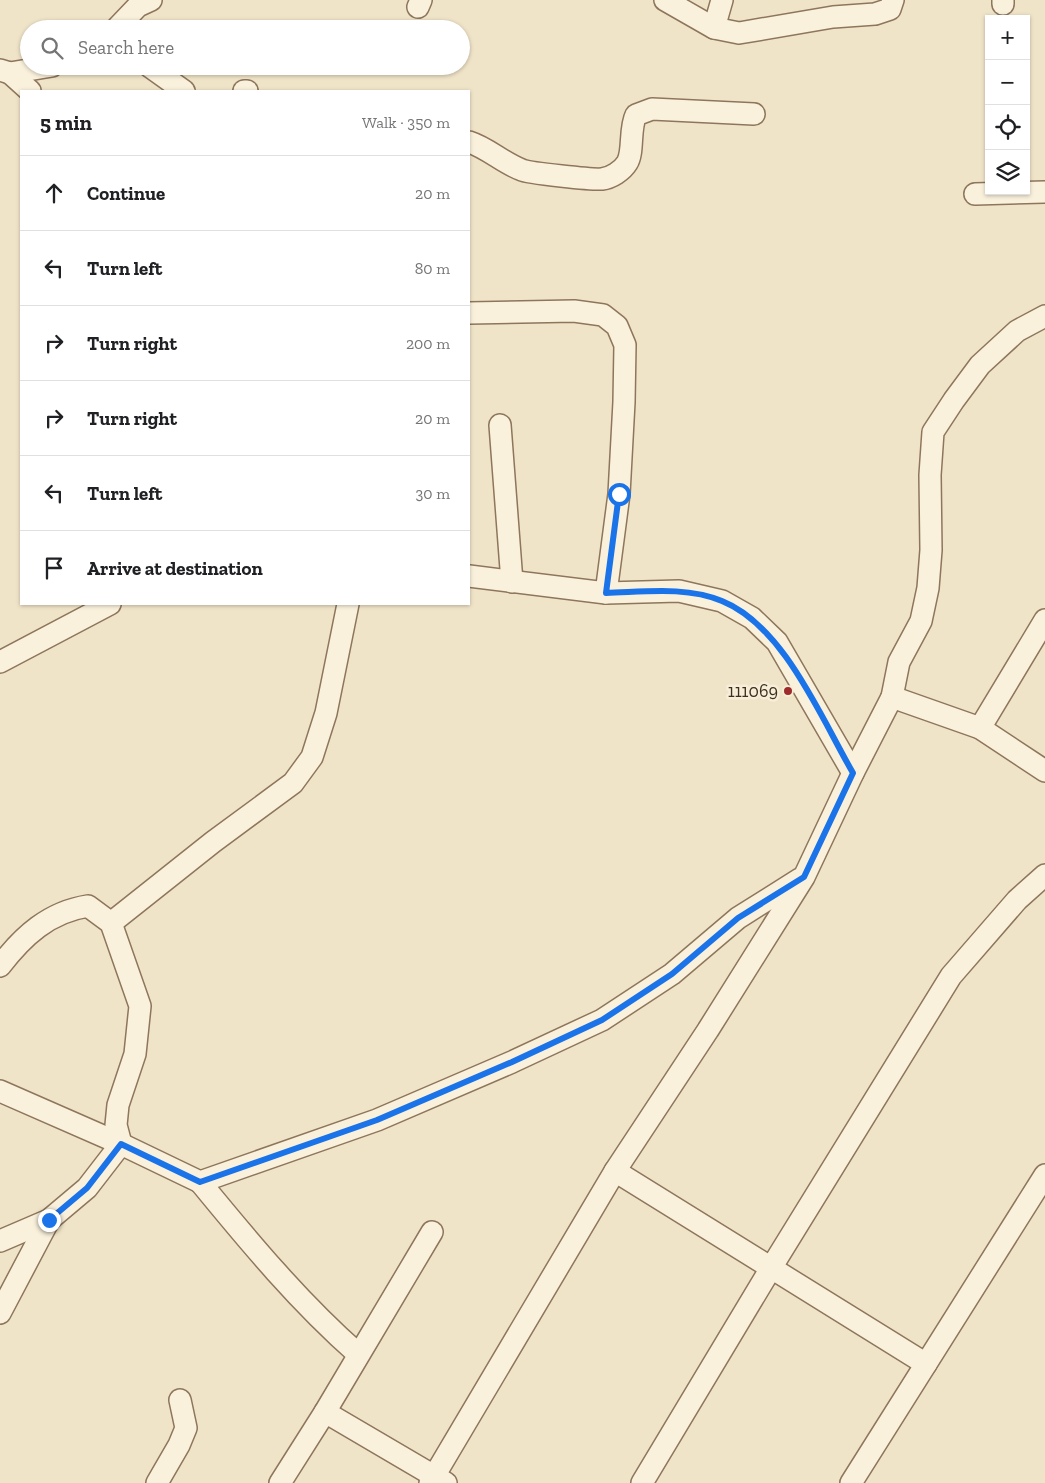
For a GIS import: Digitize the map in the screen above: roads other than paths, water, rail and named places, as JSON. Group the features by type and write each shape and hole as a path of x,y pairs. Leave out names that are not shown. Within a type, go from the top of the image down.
{"street":[{"path":"125,20 138,6 151,0"},
{"path":"665,0 714,28 739,33 833,17 875,14 890,9 893,0"},
{"path":"714,28 722,0"},
{"path":"5,72 20,70"},
{"path":"5,72 29,90"},
{"path":"162,75 183,90"},
{"path":"470,142 479,145 502,161 525,172 603,179 619,172 628,162 631,124 636,115 652,109 754,114"},
{"path":"975,194 1045,192"},
{"path":"470,313 574,311 603,315 617,326 625,345 624,402 619,494 606,593"},
{"path":"325,1412 437,1481 615,1170 708,1030 804,877 853,773 892,697 899,662 921,621 928,588 931,550 930,475 933,432 980,365 1017,331 1045,316"},
{"path":"500,425 512,582"},
{"path":"470,576 606,593 679,591 722,601 752,618 776,642 853,773"},
{"path":"0,662 108,605"},
{"path":"111,923 293,783 312,757 326,712 348,605"},
{"path":"980,728 1045,620"},
{"path":"892,697 980,728 1045,771"},
{"path":"642,1483 771,1268 951,976 1017,900 1045,875"},
{"path":"200,1182 377,1120 512,1062 602,1020 672,974 738,918 804,877"},
{"path":"0,966 15,946 48,920 68,909 88,906 111,923 140,1006 136,1054 118,1105 116,1125 121,1144"},
{"path":"0,1091 121,1144 200,1182 277,1275 326,1326 358,1354"},
{"path":"0,1241 49,1220 87,1188 121,1144"},
{"path":"615,1170 926,1364"},
{"path":"851,1483 1045,1175"},
{"path":"0,1313 49,1220"},
{"path":"280,1483 325,1412 432,1232"},
{"path":"156,1483 179,1445 186,1428 180,1400"}],"place":[{"name":"111069","path":"788,691"}]}
